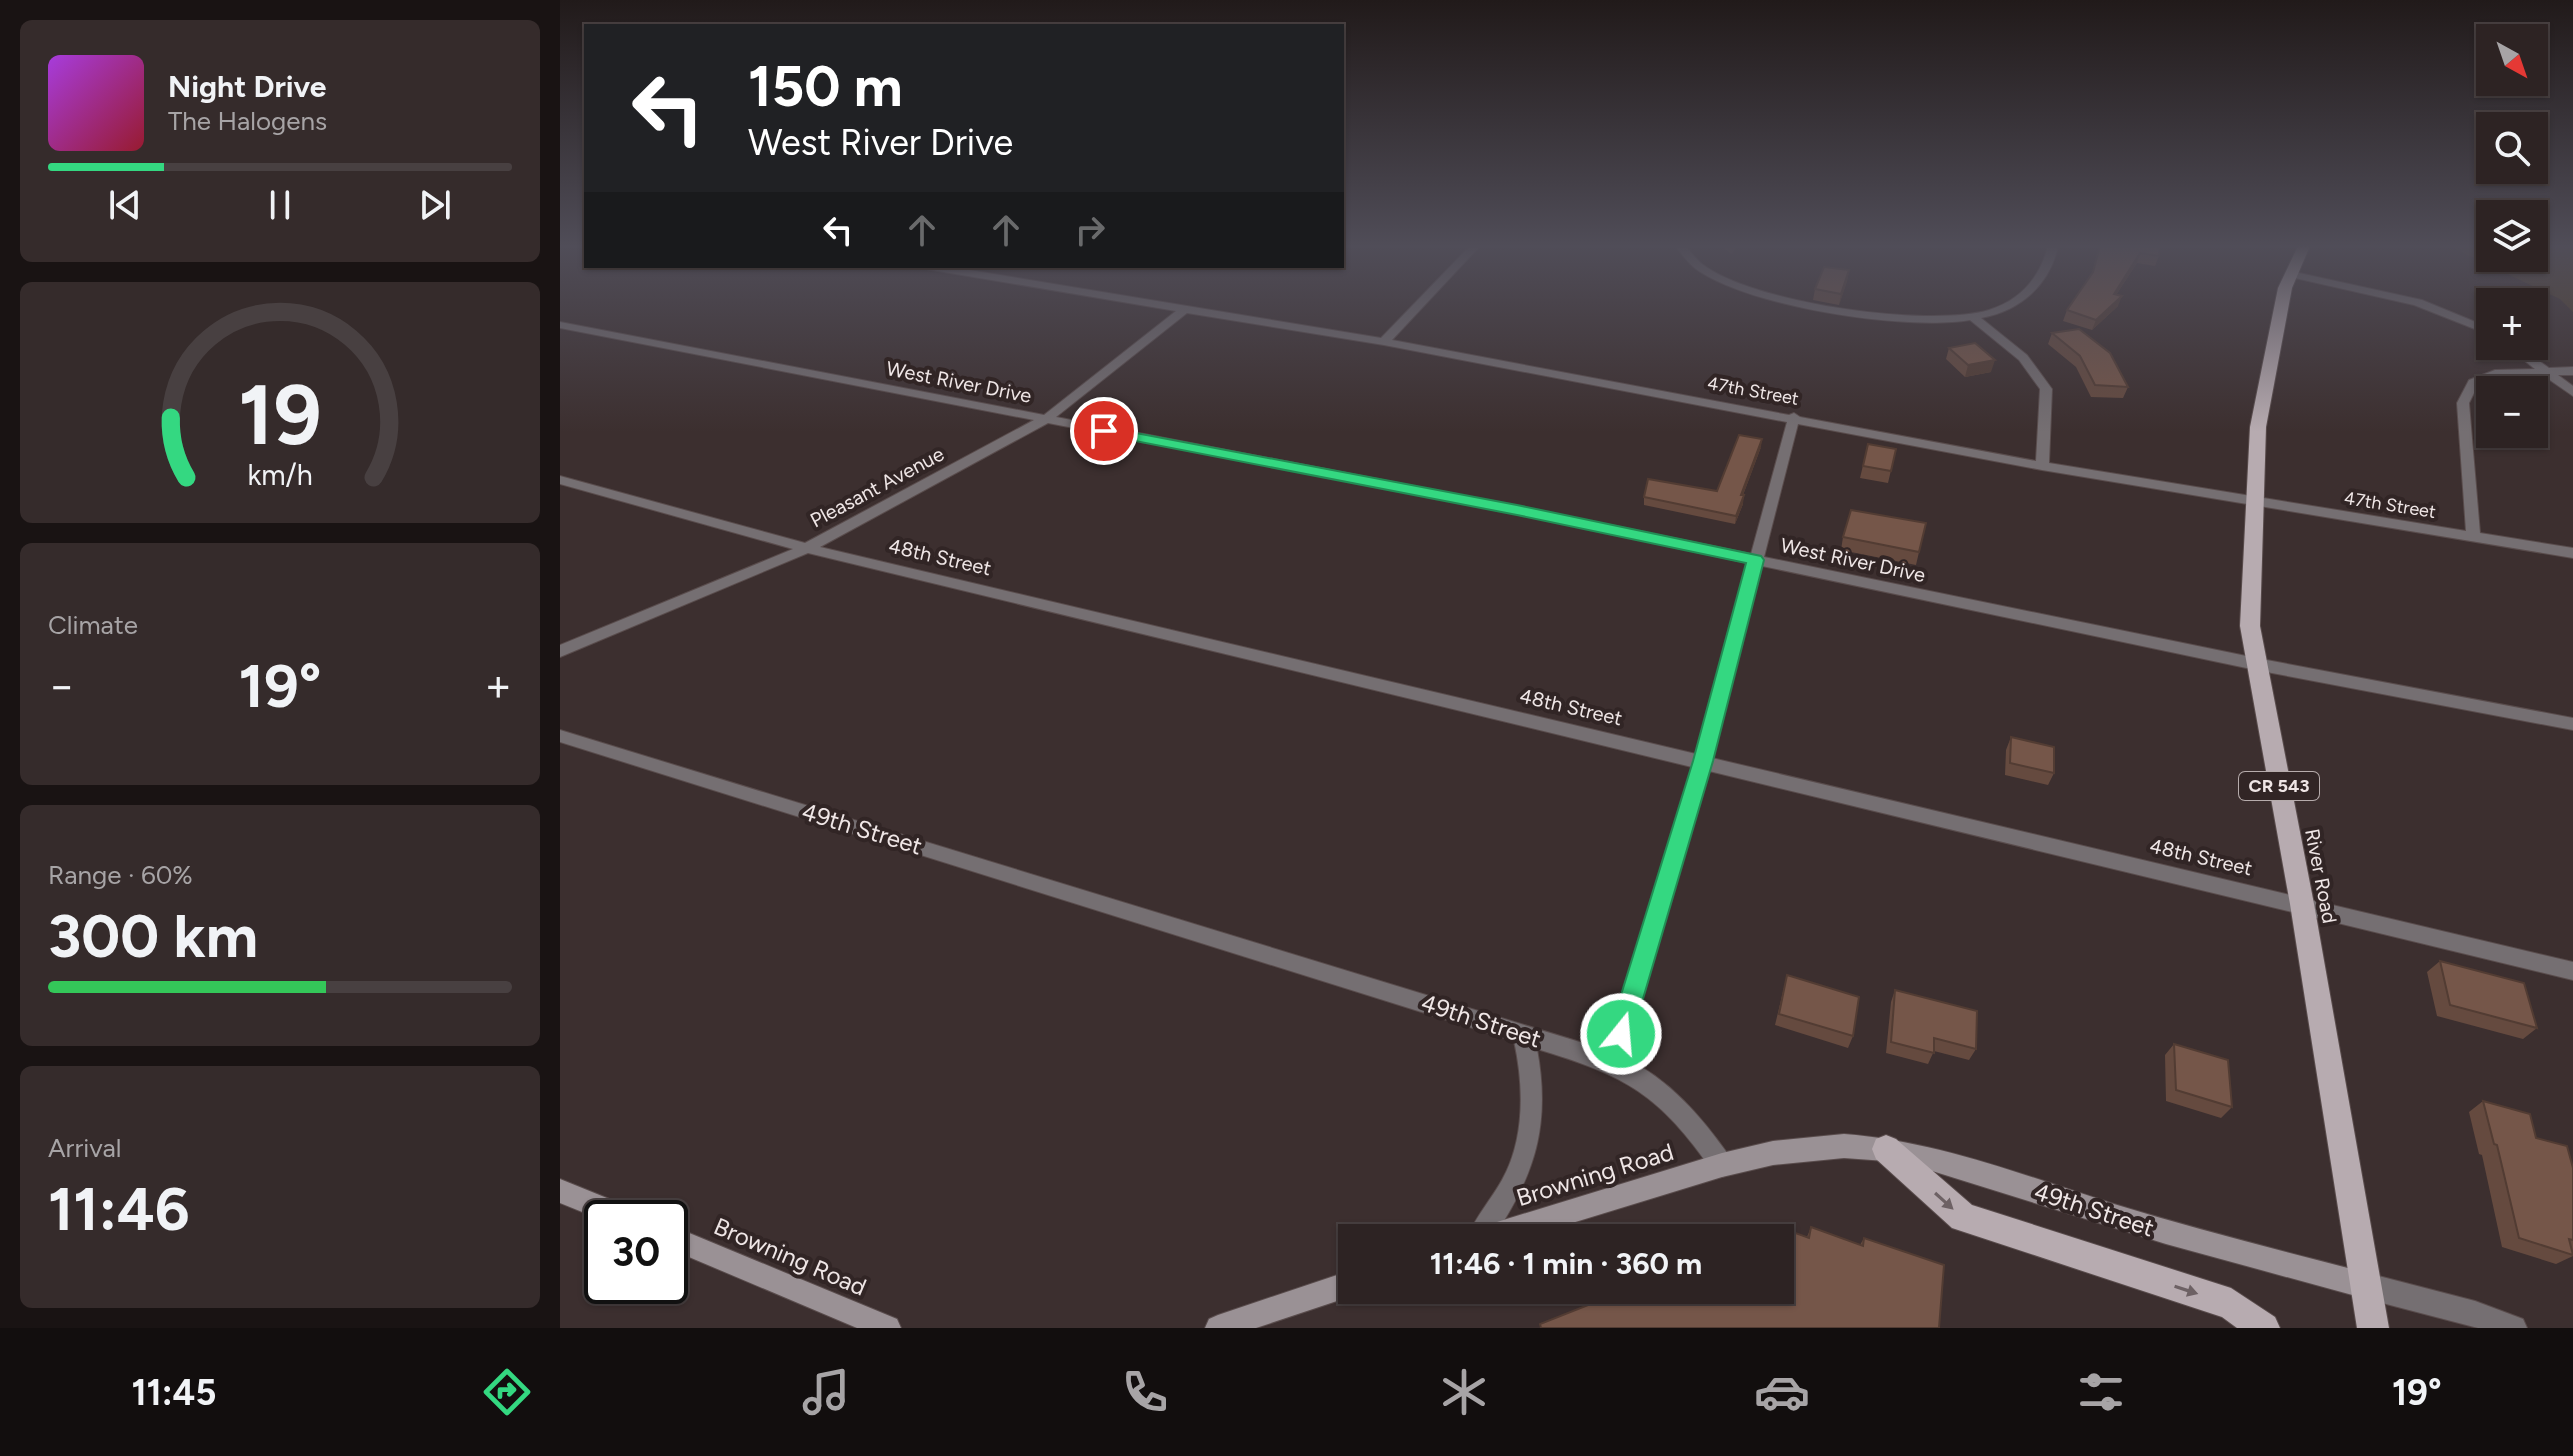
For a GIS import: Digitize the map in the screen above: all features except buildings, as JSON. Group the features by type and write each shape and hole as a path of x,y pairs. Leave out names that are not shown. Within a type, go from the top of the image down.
{"main road":[{"name":"River Road","path":"2281,308 2258,427 2250,626 2302,904 2373,1328"},
{"name":"49th Street","path":"1722,1165 1809,1147 1886,1149 1929,1158 2265,1261 2367,1286"},
{"path":"1886,1149 1963,1217 2231,1304 2264,1328"},
{"name":"Browning Road","path":"1528,1224 1722,1165"},
{"path":"560,1191 584,1201"},
{"name":"Browning Road","path":"688,1245 888,1328"},
{"path":"1218,1328 1338,1288"}],"street":[{"name":"47th Street","path":"1179,308 1794,417 2042,466 2573,553"},
{"path":"1384,342 1416,308"},
{"path":"1835,308 1921,319 1972,316 2000,308"},
{"path":"2433,308 2458,314 2476,324"},
{"name":"Pleasant Avenue","path":"560,651 807,548 1046,419 1185,309"},
{"path":"1972,316 2024,360 2040,377 2046,389 2042,466"},
{"name":"West River Drive","path":"560,325 1517,510 2256,664 2573,724"},
{"path":"2530,360 2573,392"},
{"path":"2473,537 2463,403 2473,383 2495,374 2573,371"},
{"path":"1612,1065 1703,761 1794,417"},
{"name":"48th Street","path":"560,480 807,548 2573,971"},
{"name":"49th Street","path":"560,736 1523,1034 1612,1065 1639,1077 1681,1112 1722,1165"},
{"path":"1490,1224 1520,1169 1530,1128 1531,1084 1523,1034"},
{"name":"49th Street","path":"2367,1286 2475,1314 2514,1328"}],"route":[{"path":"1104,431 1517,510 1756,560 1703,761 1621,1034"}]}
